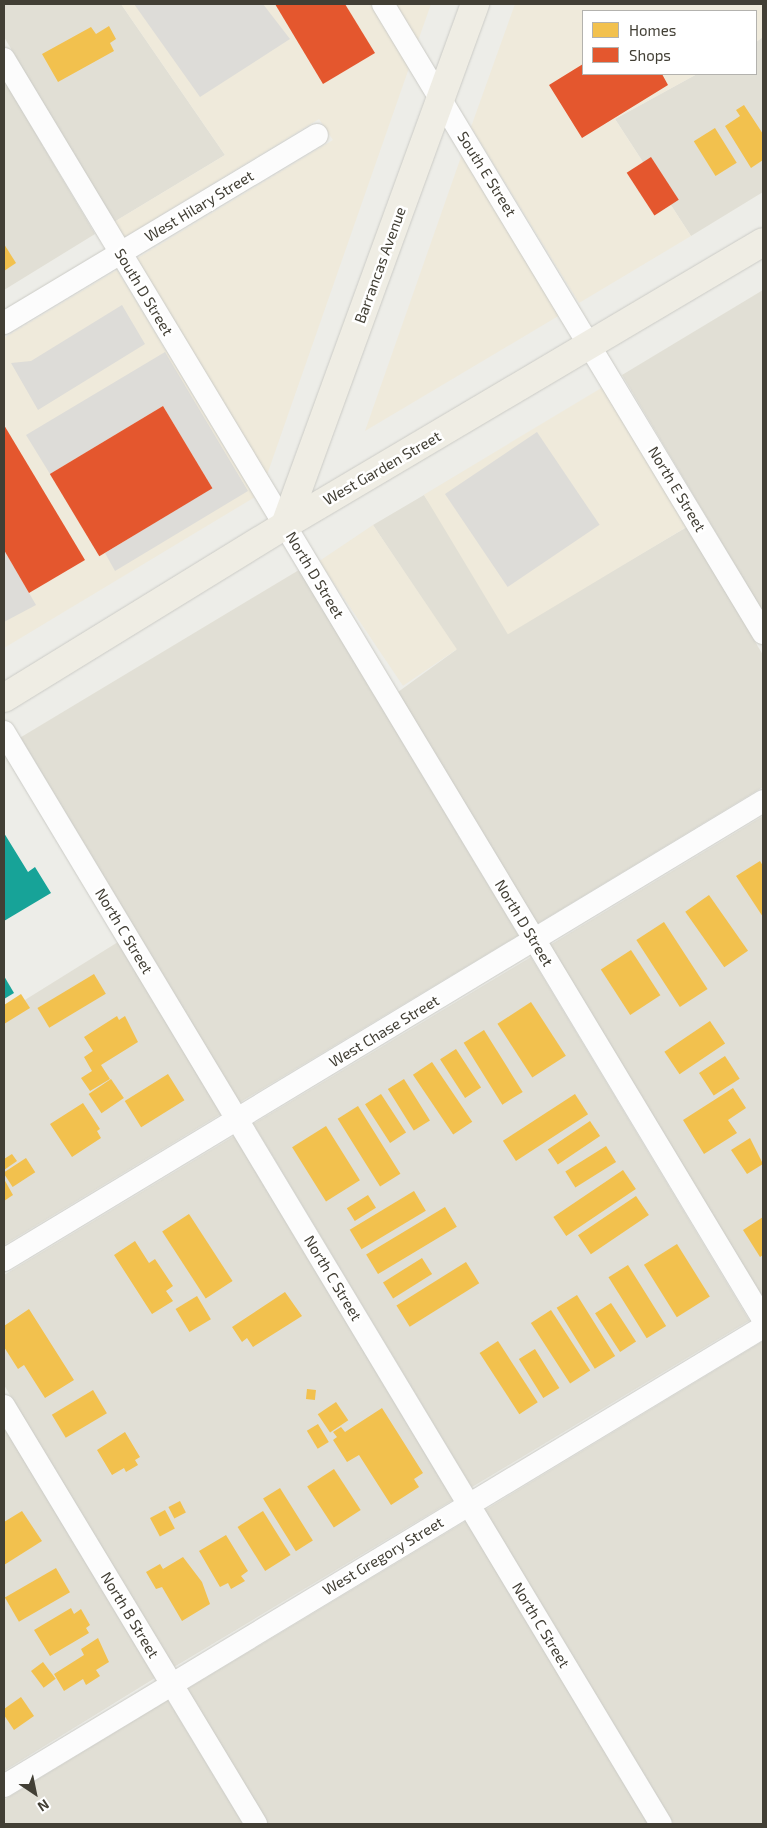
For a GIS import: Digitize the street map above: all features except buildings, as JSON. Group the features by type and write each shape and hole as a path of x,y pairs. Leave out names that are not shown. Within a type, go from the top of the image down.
{"main road":[{"name":"Barrancas Avenue","path":"285,525 475,4"},
{"name":"West Garden Street","path":"4,698 285,525 591,346 763,242"}],"street":[{"name":"South E Street","path":"383,4 591,346"},
{"name":"South D Street","path":"4,59 285,525"},
{"name":"West Hilary Street","path":"4,323 317,134"},
{"name":"North E Street","path":"591,346 763,633"},
{"name":"North D Street","path":"285,525 763,1319"},
{"name":"North C Street","path":"4,732 661,1824"},
{"name":"West Chase Street","path":"4,1260 763,802"},
{"name":"West Gregory Street","path":"4,1786 763,1327"},
{"name":"North B Street","path":"4,1406 256,1824"}],"shaded area":[{"path":"4,4 121,4 225,155 114,222 4,37"},
{"path":"121,4 370,4 409,68 267,475 136,259 333,140 319,119 123,238 114,222 225,155"},
{"path":"134,4 263,4 290,39 200,97"},
{"path":"396,4 431,4 418,41"},
{"path":"515,4 763,4 763,37 757,41 757,10 582,10 582,75 695,75 615,119 691,236 579,303 471,127"},
{"path":"763,37 763,192 691,236 615,119 695,75 757,75 757,41"},
{"path":"4,80 95,234 4,290"},
{"path":"462,154 560,315 365,431"},
{"path":"117,270 255,497 4,648 4,338"},
{"path":"763,290 763,612 622,375"},
{"path":"122,305 145,344 38,410 11,363 31,361"},
{"path":"165,352 248,491 115,571 105,553 212,488 163,406 50,474 26,435"},
{"path":"603,387 687,527 508,634 424,495"},
{"path":"537,432 600,525 508,587 445,494"},
{"path":"424,495 513,629 687,527 763,655 763,787 537,924 398,692 456,650 373,525"},
{"path":"373,525 457,649 403,686 319,561"},
{"path":"4,550 36,605 4,622"},
{"path":"299,570 518,935 240,1103 20,737"},
{"path":"763,816 763,1298 550,945"},
{"path":"118,942 221,1114 4,1245 4,1013"},
{"path":"531,957 749,1320 472,1487 253,1124"},
{"path":"234,1136 453,1500 174,1667 4,1385 4,1275"},
{"path":"763,1341 763,1824 674,1824 485,1510"},
{"path":"4,1427 155,1678 4,1771"},
{"path":"466,1521 648,1824 268,1824 187,1689"},
{"path":"168,1700 243,1824 4,1824 4,1800"}]}
